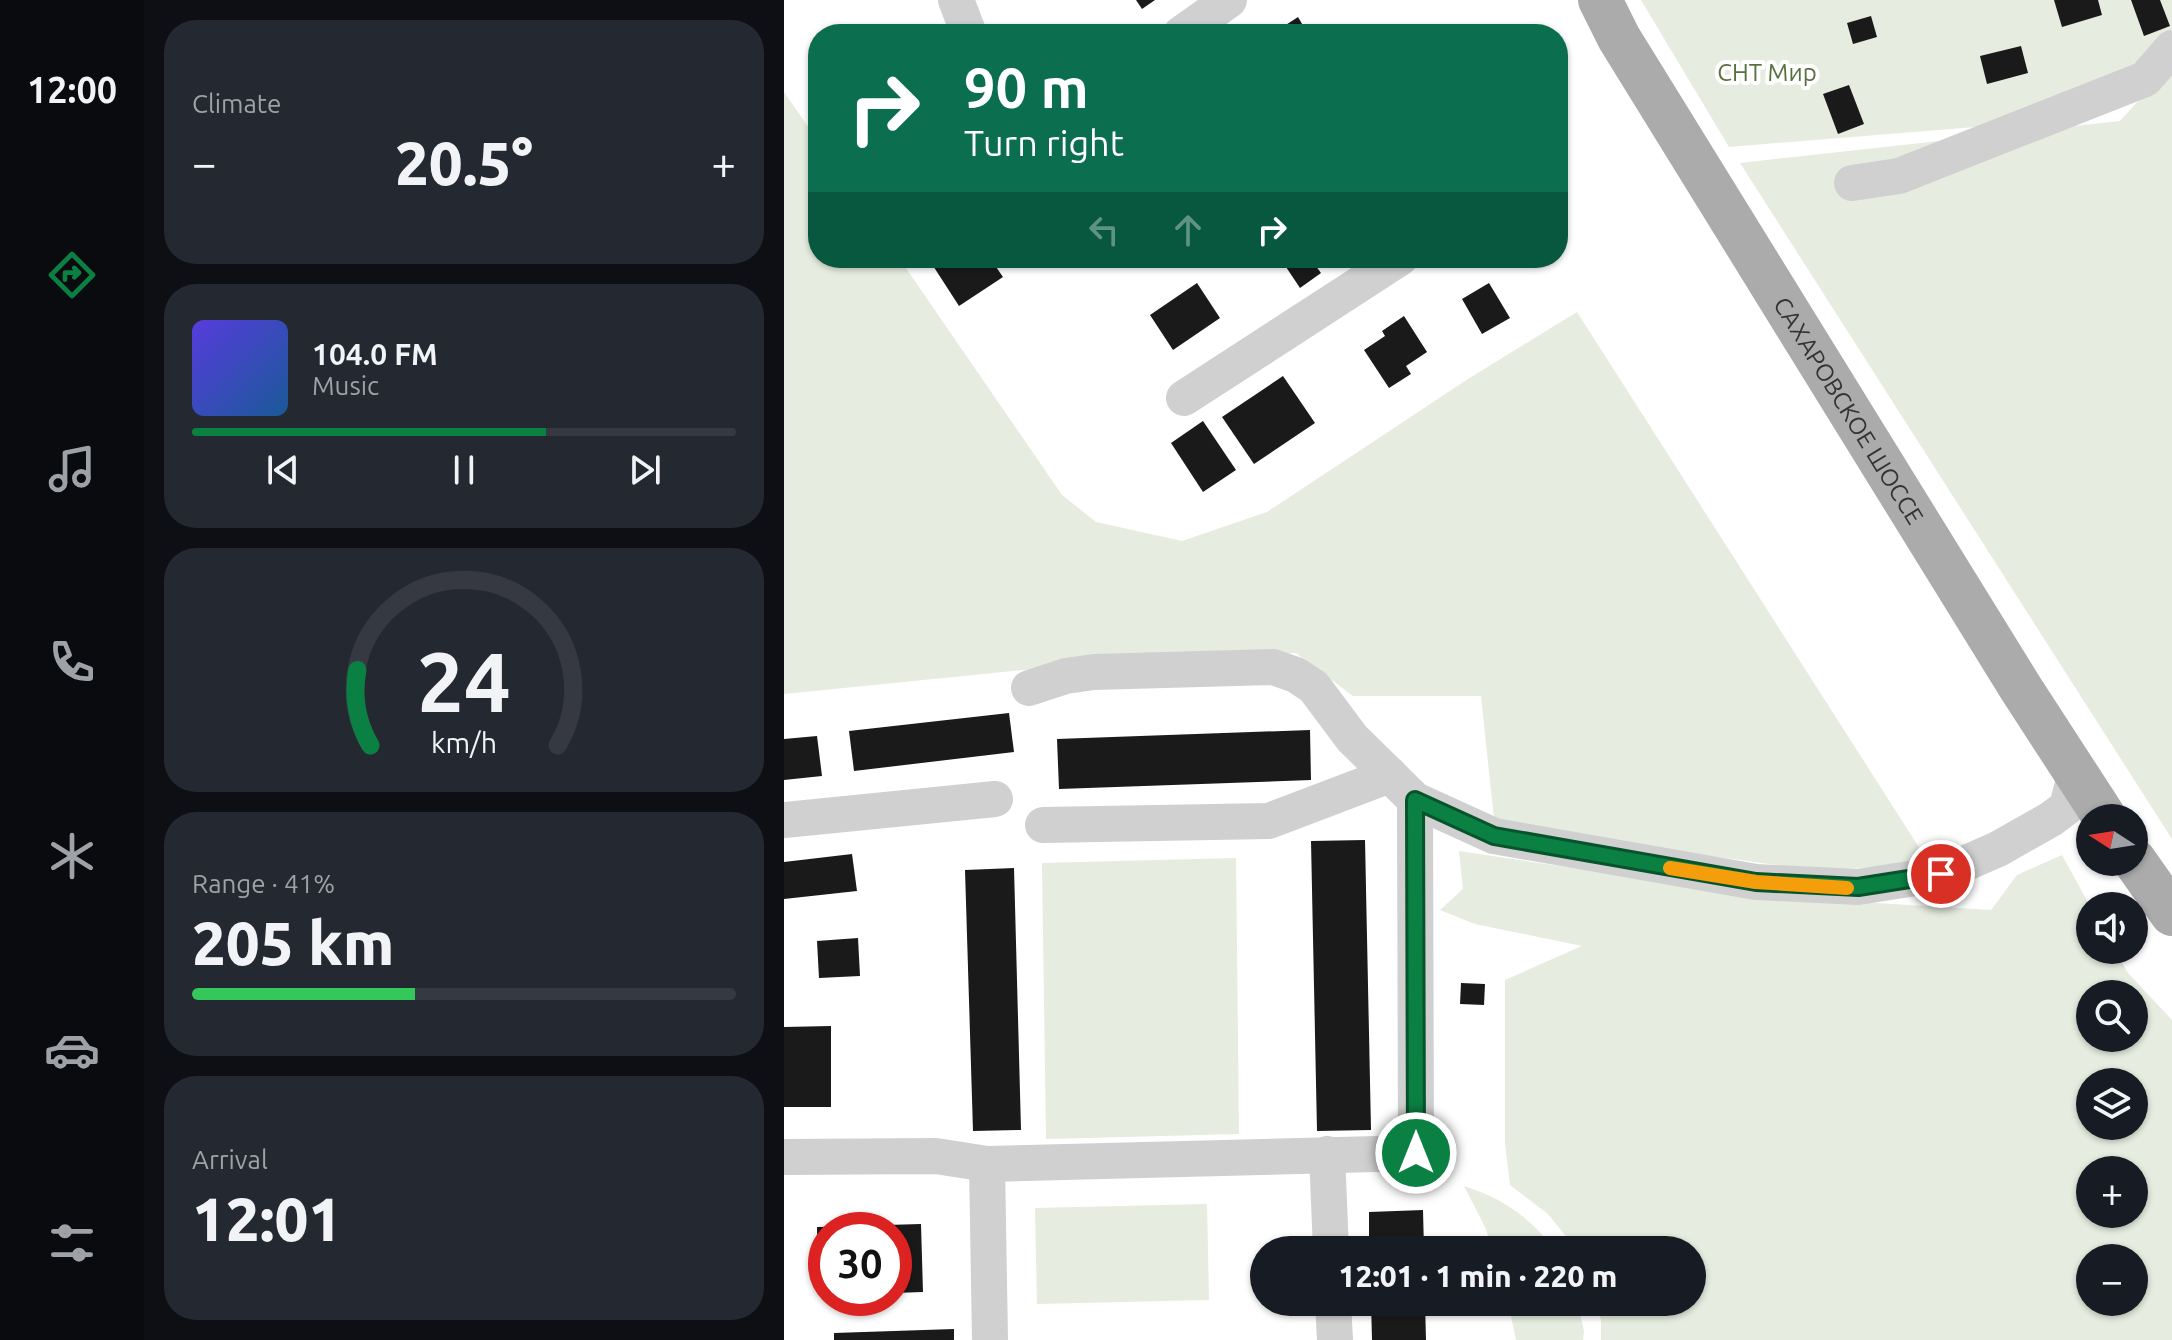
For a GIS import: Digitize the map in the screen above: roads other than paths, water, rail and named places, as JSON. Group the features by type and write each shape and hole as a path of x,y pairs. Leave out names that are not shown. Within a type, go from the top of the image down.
{"main road":[{"name":"САХАРОВСКОЕ ШОССЕ","path":"1600,0 1619,38 2095,804"},
{"path":"2145,876 2172,914"}],"street":[{"path":"956,0 965,24"},
{"path":"1195,24 1229,0"},
{"path":"1852,183 1899,176 2145,79 2172,48"},
{"path":"1184,398 1385,268"},
{"path":"1029,688 1066,676 1094,672 1273,667 1296,675 1314,687 1352,738 1402,787 1494,836 1756,882 1850,888 1941,874 1998,849 2051,819 2067,807 2075,775"},
{"path":"1043,825 1269,821 1402,787"},
{"path":"784,1157 936,1156 987,1164 1416,1153 1402,787"},
{"path":"784,820 995,799"},
{"path":"1327,1154 1330,1236"},
{"path":"987,1164 990,1340"},
{"path":"1334,1316 1335,1340"}],"park label":[{"name":"СНТ Мир","path":"1767,72"}]}
